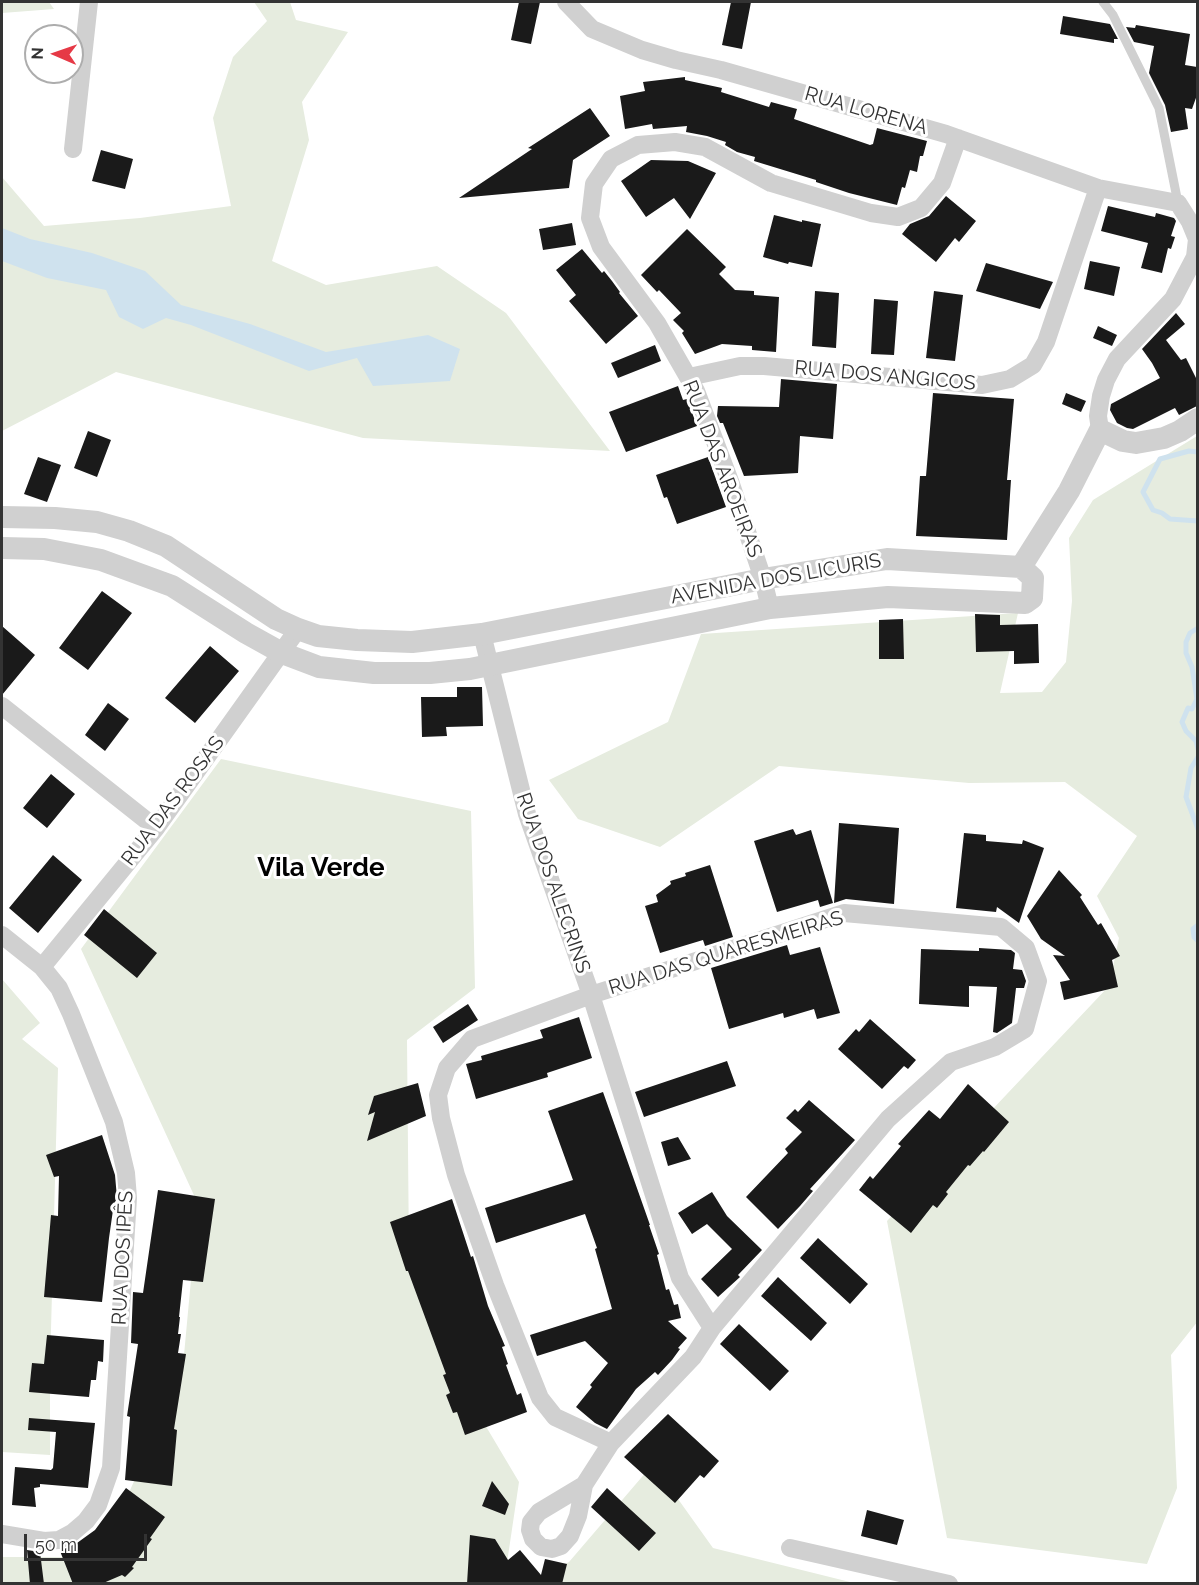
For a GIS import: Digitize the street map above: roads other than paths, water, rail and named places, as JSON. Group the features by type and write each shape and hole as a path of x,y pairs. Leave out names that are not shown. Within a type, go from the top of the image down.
{"street":[{"path":"73,149 89,2"},
{"name":"RUA LORENA","path":"566,2 592,29 642,50 721,70 958,138 1098,188 1178,203"},
{"name":"RUA DAS AROEIRAS","path":"770,608 763,579 731,484 696,391 657,323 601,247 590,218 594,184 611,159 638,146 675,142 705,147 771,183 871,213 898,217 921,208 942,183 958,138"},
{"name":"RUA DOS ANGICOS","path":"689,377 740,366 764,366 982,385 1010,379 1033,365 1046,342 1098,188"},
{"path":"1021,567 1069,491 1100,430 1098,416 1101,396 1117,359 1173,298 1195,257 1197,239 1178,203"},
{"path":"1100,430 1123,441 1136,443 1164,438 1197,419"},
{"name":"AVENIDA DOS LICURIS","path":"2,518 55,518 97,522 129,531 166,546 276,618 298,629 318,636 401,641 482,634 763,579 887,558 1021,567 1033,578 1032,598 1025,603 888,597 770,608 489,665 430,673 374,673 319,667 282,653 172,586 101,560 44,549 2,548"},
{"name":"RUA DAS ROSAS","path":"42,967 156,828 298,629"},
{"name":"RUA DOS ALECRINS","path":"482,634 527,814 591,995 680,1278 712,1328"},
{"path":"2,706 156,828"},
{"name":"RUA DAS QUARESMEIRAS","path":"584,1485 611,1443 693,1357 712,1328 888,1119 951,1062 995,1047 1025,1029 1038,981 1026,948 1001,927 844,914 591,995 472,1039 447,1068 438,1095 441,1118 456,1174 495,1285 540,1398 555,1417 611,1443"},
{"name":"RUA DOS IPÊS","path":"2,935 42,967 59,988 72,1014 114,1122 126,1173 128,1198 111,1468 98,1505 86,1521 59,1540 44,1541 2,1534"},
{"path":"790,1548 949,1584"}],"lane":[{"path":"1103,2 1113,15 1159,108 1178,203"}],"water":[{"path":"2,228 30,239 92,253 145,271 181,305 250,324 326,352 428,335 460,349 450,381 373,386 357,358 309,371 191,325 166,318 143,329 119,317 106,290 47,278 2,261"}],"waterway":[{"path":"1198,452 1189,451 1160,459 1143,492 1153,510 1170,519 1198,521"},
{"path":"1198,628 1190,633 1186,642 1186,653 1192,667 1197,699 1192,709 1188,708 1182,722 1186,731 1196,741 1198,749"},
{"path":"1198,757 1191,768 1186,797 1198,829"},
{"path":"1198,925 1193,929 1194,937 1198,941"}],"district":[{"name":"Vila Verde","path":"321,868"}]}
